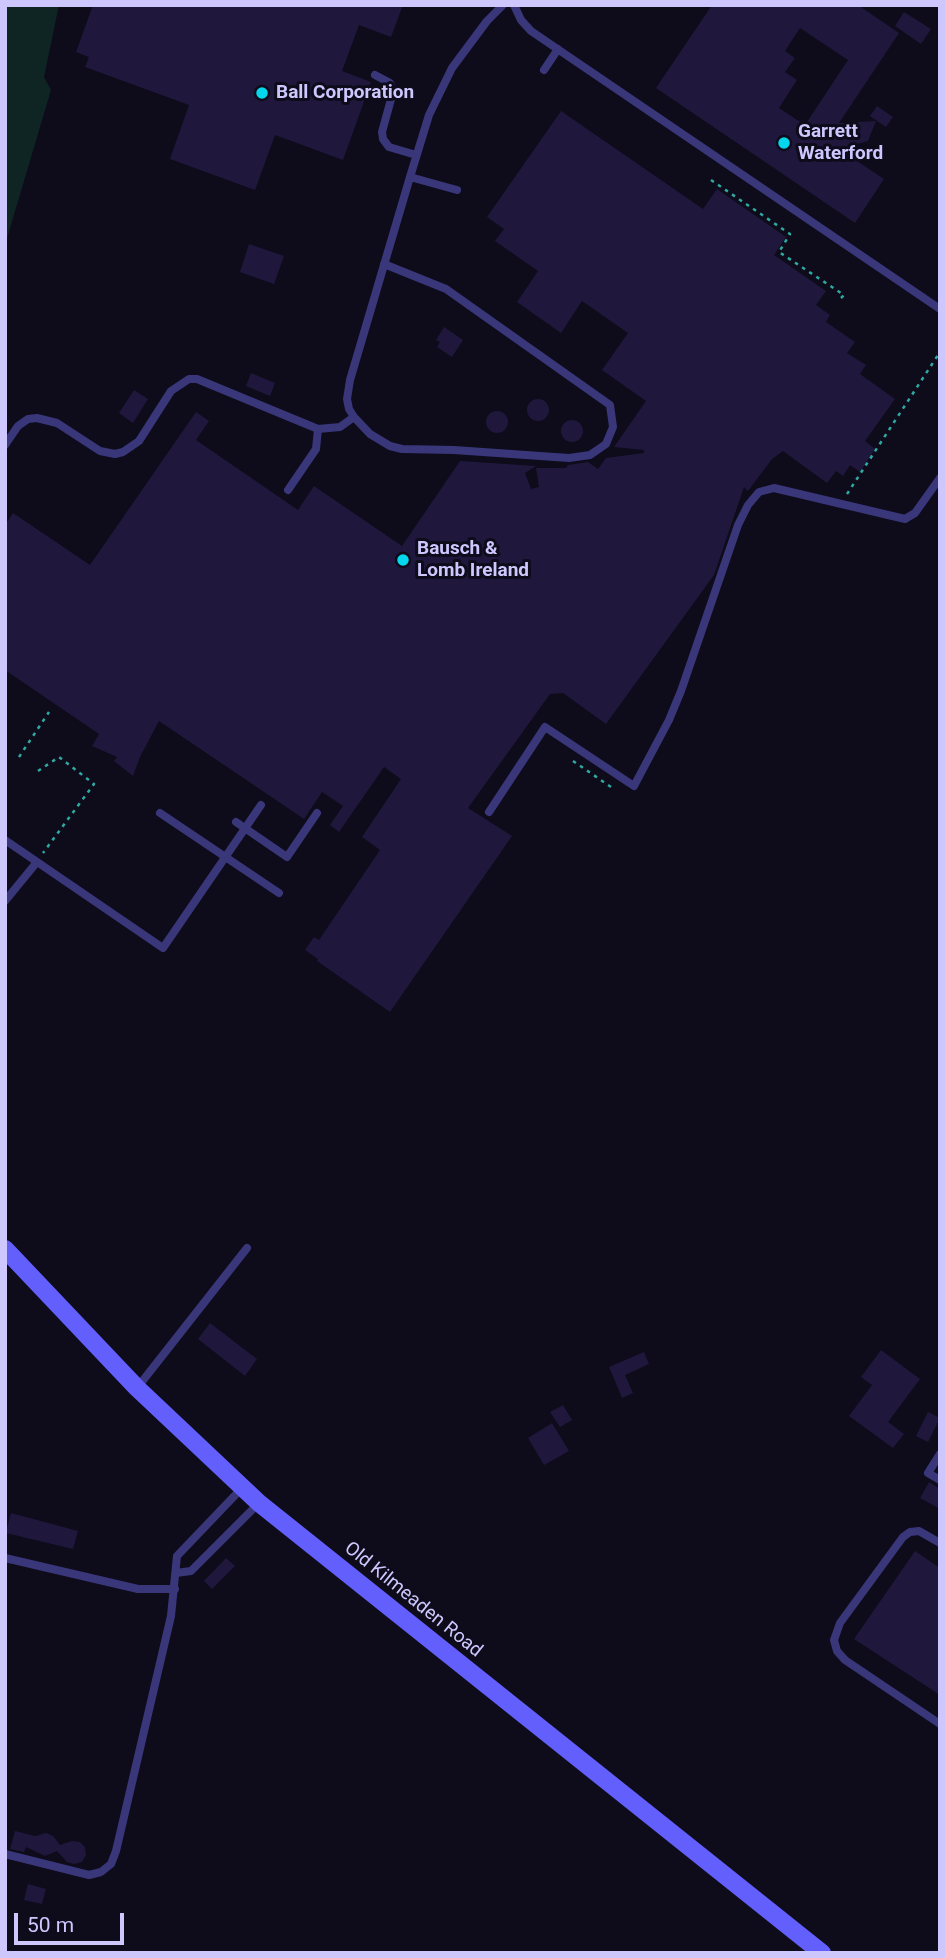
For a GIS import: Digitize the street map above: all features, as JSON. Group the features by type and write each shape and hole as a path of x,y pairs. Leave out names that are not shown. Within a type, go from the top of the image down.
{"street":[{"name":"Old Kilmeaden Road","path":"5,1249 137,1388 259,1503 822,1953"}],"lane":[{"path":"384,264 446,289 596,393 610,405 613,427 606,444 590,455 569,458 402,449 380,441 354,417 347,399 350,380 384,264 410,177 416,155 429,115 446,79 480,30 503,5"},
{"path":"514,5 526,26 940,309"},
{"path":"544,70 558,48"},
{"path":"375,75 390,83 393,92 382,132 383,139 390,147 416,155"},
{"path":"410,177 457,190"},
{"path":"5,444 18,426 28,419 37,418 57,423 100,452 123,452 139,441 171,391 189,379 197,379 318,429 340,427 354,417"},
{"path":"289,490 316,449 318,429"},
{"path":"489,812 545,727 634,786 674,708 735,533 748,505 759,492 770,488 907,519 915,513 940,478"},
{"path":"5,840 163,948 261,805"},
{"path":"160,813 279,893"},
{"path":"236,822 287,858 317,813"},
{"path":"5,901 37,862"},
{"path":"137,1388 247,1248"},
{"path":"940,1454 928,1473 940,1480"},
{"path":"5,1854 89,1875 101,1872 111,1864 171,1616 177,1556 242,1488"},
{"path":"176,1573 191,1571 259,1503"},
{"path":"940,1543 919,1531 910,1532 903,1537 840,1623 834,1640 837,1651 845,1660 940,1724"},
{"path":"5,1558 138,1590 175,1589"}],"path":[{"path":"711,180 790,234 779,252 844,295 841,298"},
{"path":"840,504 940,352"},
{"path":"19,757 49,712"},
{"path":"37,862 94,783 59,757 38,771"}],"green space":[{"path":"5,5 59,5 44,77 51,90 5,245"}],"building":[{"name":"Ball Corporation","path":"93,5 403,5 391,37 359,25 342,71 371,82 343,160 275,135 255,190 170,159 189,105 85,67 89,57 76,52"},
{"name":"Garrett Waterford","path":"712,5 858,5 899,33 839,123 876,121 868,141 839,149 884,179 855,223 656,88","holes":["800,28 848,60 805,125 779,108 797,80 785,72 795,58 785,51"]},
{"path":"904,12 931,29 921,44 895,26"},
{"path":"877,106 893,117 886,127 870,116"},
{"name":"Bausch & Lomb Ireland","path":"561,111 703,209 717,189 786,237 774,255 826,291 816,305 830,315 826,322 855,342 847,353 866,365 860,374 895,399 865,441 875,449 860,472 850,465 843,476 836,471 827,483 783,451 772,459 748,491 744,487 714,575 606,724 563,693 550,694 468,808 512,836 390,1012 305,950 314,937 319,940 380,850 362,837 401,779 384,767 339,832 330,825 343,806 322,792 304,819 159,721 133,776 114,761 117,757 92,746 99,734 5,670 5,525 13,513 90,565 196,412 209,421 196,440 298,510 314,486 402,546 460,461 536,466 525,473 531,489 539,487 536,468 566,468 568,465 588,462 598,469 606,458 644,453 644,450 614,447 646,401 602,370 628,333 582,301 561,333 517,302 538,271 495,241 504,229 487,217"},
{"path":"249,244 284,256 274,284 240,272"},
{"path":"444,327 463,340 452,357 437,347 440,342 436,340"},
{"path":"251,373 275,383 270,396 246,386"},
{"path":"134,390 148,399 133,423 119,413"},
{"path":"538,399 546,402 549,410 546,418 538,421 530,418 527,410 530,402"},
{"path":"497,411 505,414 508,422 505,430 497,433 489,430 486,422 489,414"},
{"path":"572,420 580,423 583,431 580,439 572,442 564,439 561,431 564,423"},
{"path":"210,1323 257,1359 245,1376 198,1339"},
{"path":"881,1350 920,1379 888,1422 904,1434 893,1448 849,1416 872,1385 861,1377"},
{"path":"644,1352 649,1364 625,1375 633,1393 622,1398 609,1367"},
{"path":"563,1405 572,1420 560,1427 550,1412"},
{"path":"928,1412 940,1418 928,1442 916,1436"},
{"path":"552,1423 569,1451 544,1465 528,1438"},
{"path":"929,1482 940,1489 940,1509 920,1498"},
{"path":"11,1513 78,1531 73,1549 6,1533"},
{"path":"915,1551 940,1568 940,1695 854,1639"},
{"path":"226,1558 235,1566 212,1589 204,1581"},
{"path":"15,1831 35,1836 46,1833 53,1836 60,1845 72,1841 80,1842 85,1847 86,1855 82,1862 74,1864 67,1862 57,1851 45,1856 26,1847 24,1852 10,1849"},
{"path":"28,1884 46,1889 42,1904 24,1900"}],"place":[{"name":"Ball Corporation","path":"262,93"},
{"name":"Garrett Waterford","path":"784,143"},
{"name":"Bausch & Lomb Ireland","path":"403,560"}]}
